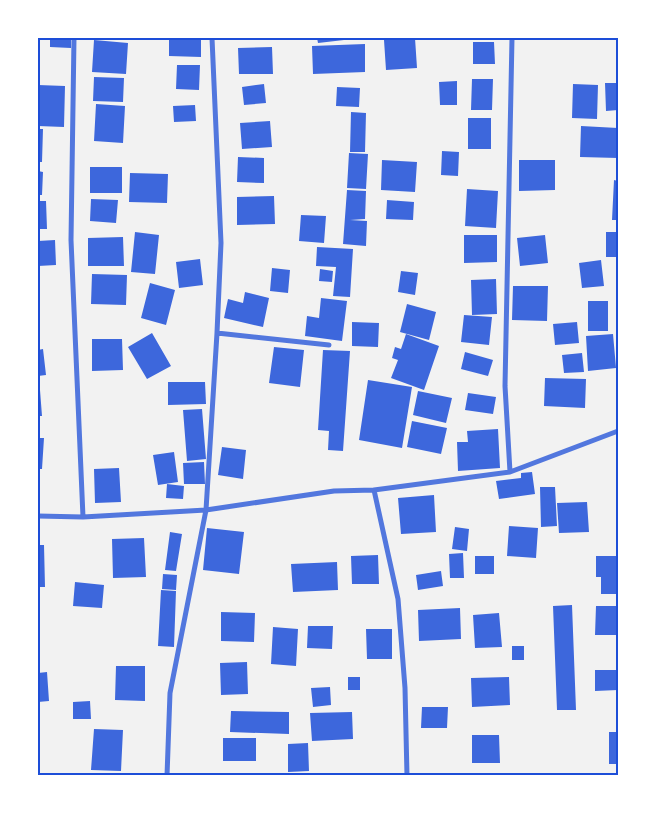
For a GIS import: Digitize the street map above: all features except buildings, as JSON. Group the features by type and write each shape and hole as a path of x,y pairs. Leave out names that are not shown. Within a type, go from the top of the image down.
{"street":[{"path":"74,38 71,240 83,517"},
{"path":"167,776 170,693 206,510 217,333 221,243 212,38"},
{"path":"510,472 505,386 512,38"},
{"path":"217,333 329,346"},
{"path":"38,516 83,517 206,510 334,491 374,490 510,472 618,430"},
{"path":"374,490 398,599 405,688 407,776"}]}
